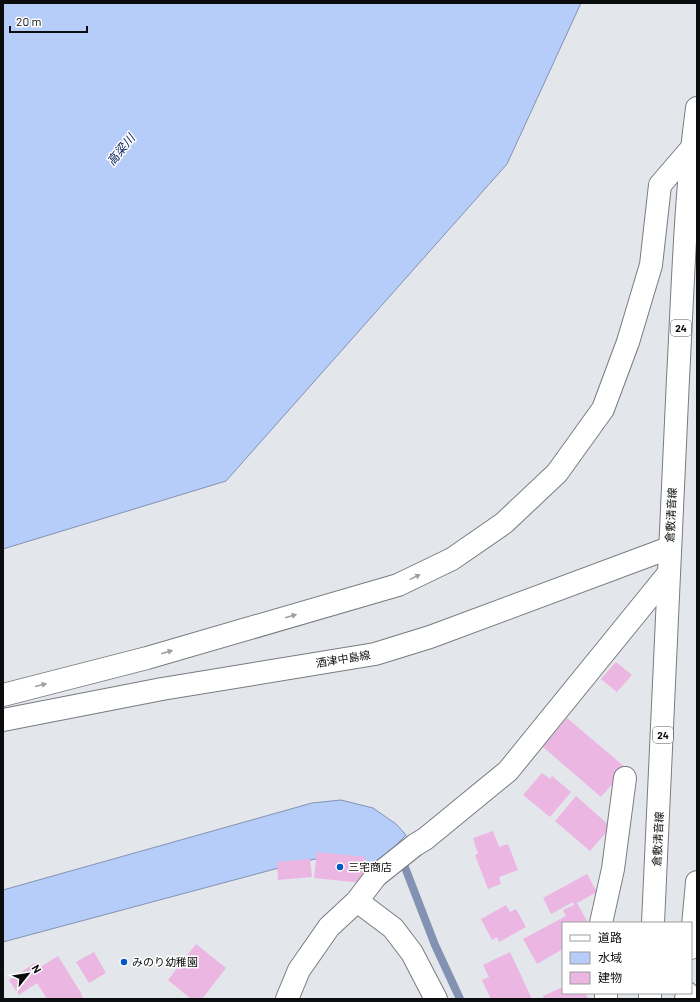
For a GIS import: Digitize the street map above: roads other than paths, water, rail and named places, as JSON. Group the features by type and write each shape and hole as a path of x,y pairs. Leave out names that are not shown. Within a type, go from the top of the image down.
{"main road":[{"name":"倉敷清音線","path":"653,922 664,718 669,548 686,218 691,149 697,108"},
{"path":"3,695 147,658 398,585 452,559 504,523 557,473 603,409 628,342 651,265 660,185 691,149"},
{"name":"酒津中島線","path":"3,720 162,689 375,654 430,637 669,548"},
{"path":"287,999 299,970 329,926 357,901 376,876 415,845 425,839 508,771 668,574"},
{"path":"601,922 613,869 625,778"},
{"path":"692,937 697,882"},
{"path":"357,901 393,928 412,953 436,999"}],"water":[{"name":"高梁川","path":"3,3 581,3 507,164 226,481 3,549"},
{"path":"341,800 373,808 396,824 406,835 372,870 357,863 343,859 314,859 3,942 3,890 312,803"}],"waterway":[{"path":"401,857 435,945 460,999"}],"place":[{"name":"三宅商店","path":"340,867"},
{"name":"みのり幼稚園","path":"124,962"}]}
